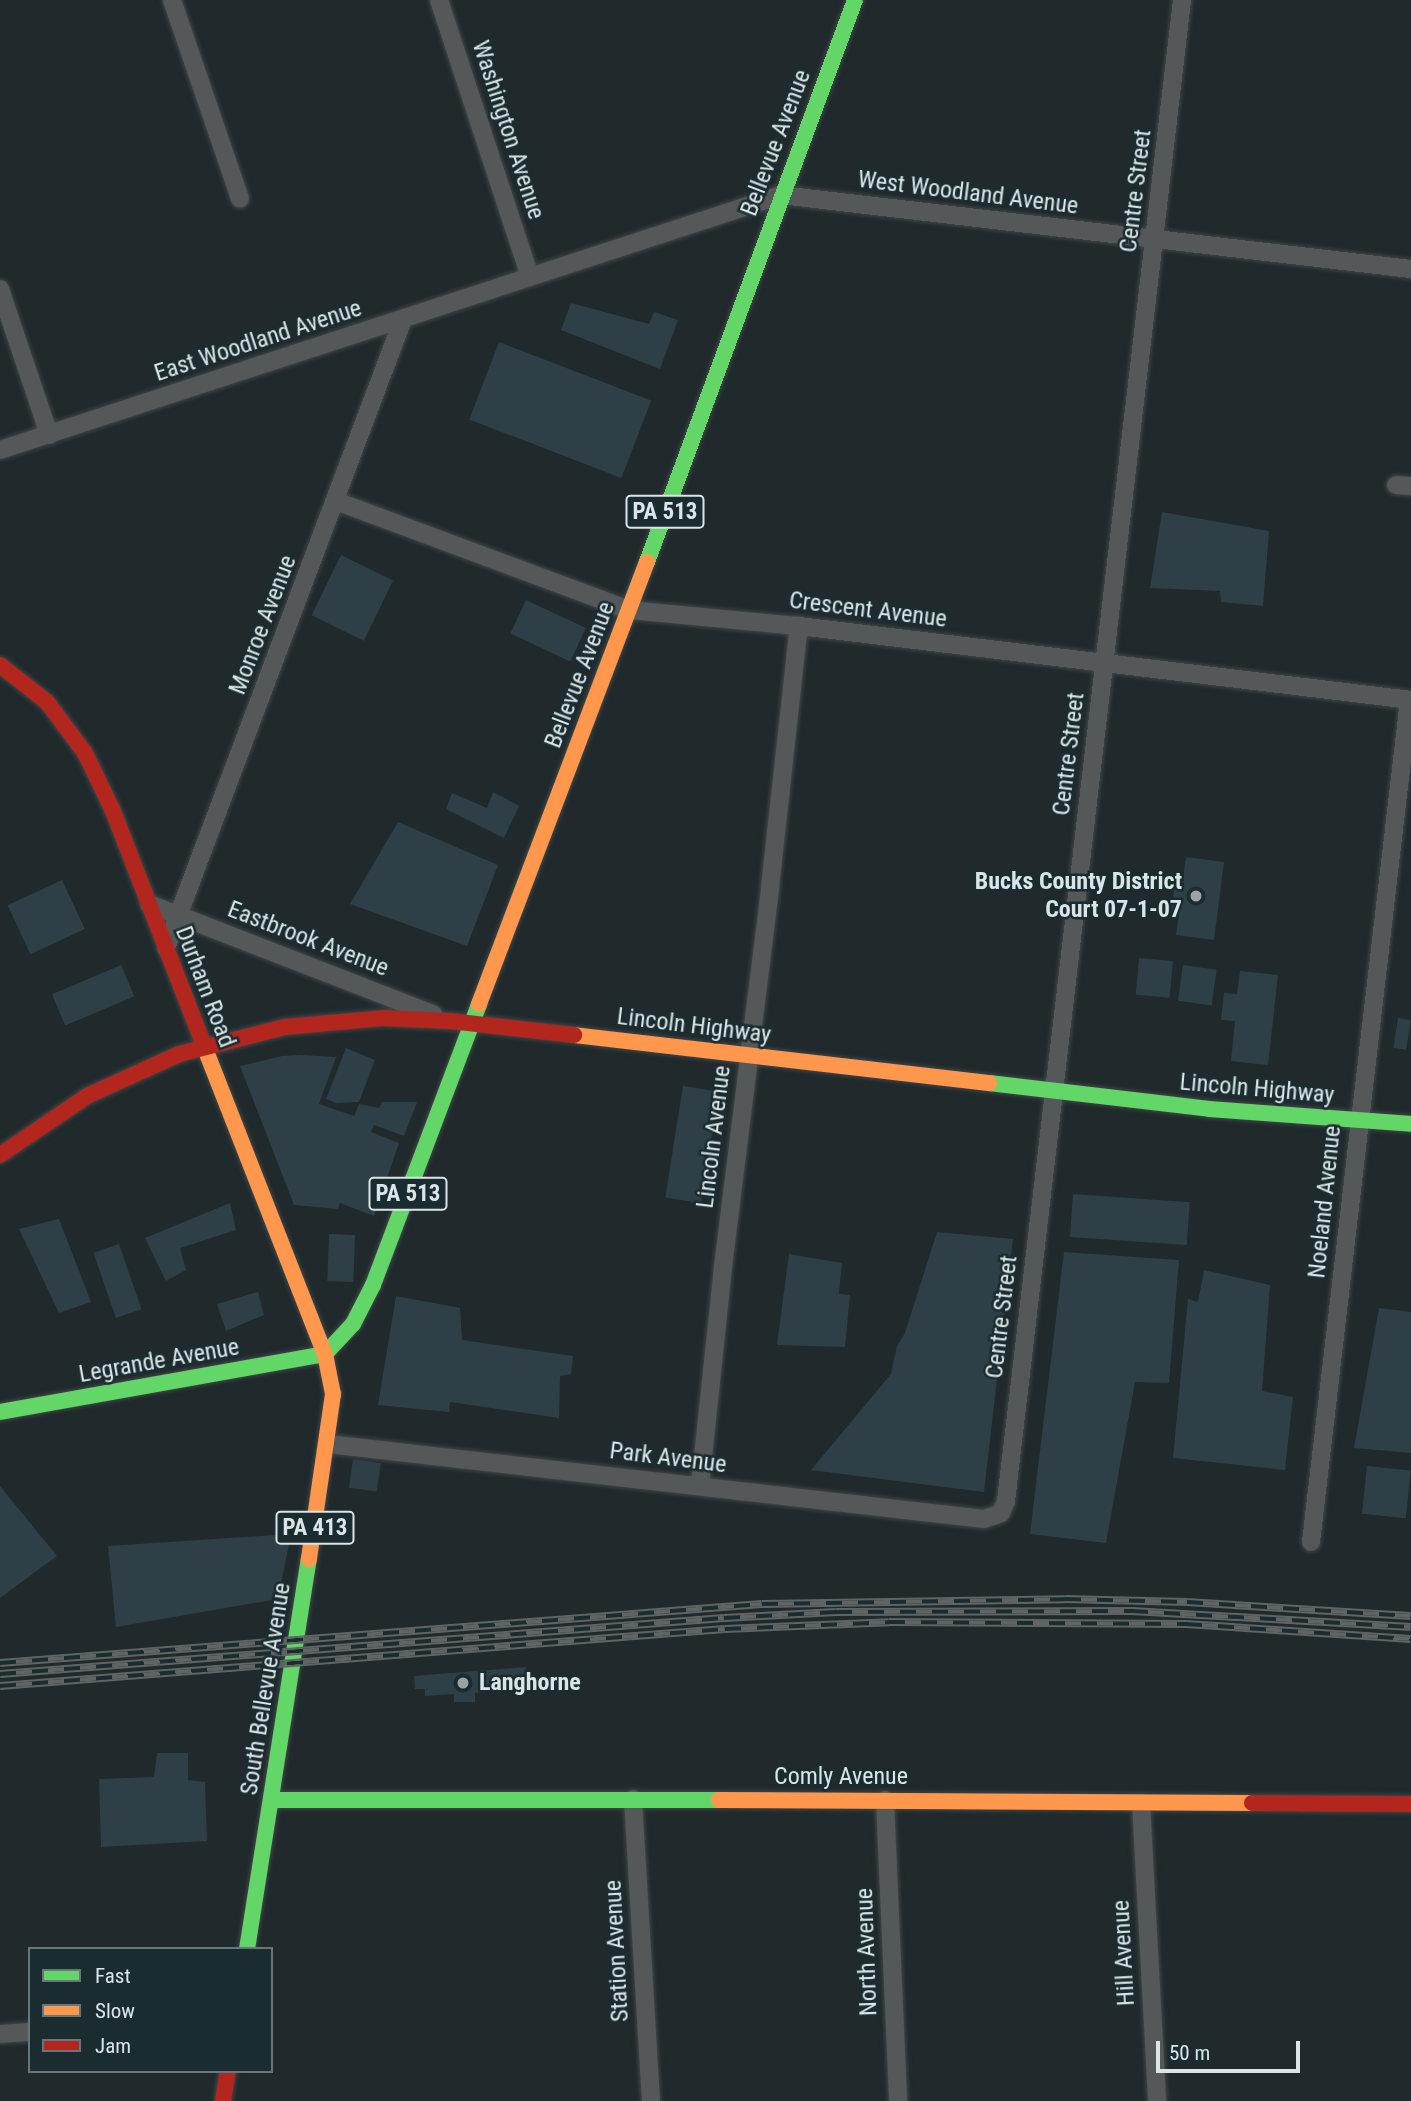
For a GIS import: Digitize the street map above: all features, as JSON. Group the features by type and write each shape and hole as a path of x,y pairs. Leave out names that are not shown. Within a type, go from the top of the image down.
{"main road":[{"name":"Bellevue Avenue","path":"325,1354 353,1324 373,1285 629,610 855,0"},
{"name":"Durham Road","path":"0,665 47,702 85,753 113,811 325,1354"},
{"name":"Lincoln Highway","path":"0,1155 87,1096 146,1067 204,1046 321,1021 391,1018 472,1023 1054,1091 1359,1122 1411,1124"},
{"name":"Legrande Avenue","path":"0,1412 325,1354"},
{"name":"South Bellevue Avenue","path":"247,1947 327,1444 333,1394 325,1354"},
{"name":"Comly Avenue","path":"271,1800 633,1799 1411,1804"},
{"path":"223,2101 228,2073"}],"street":[{"path":"172,0 240,199"},
{"name":"Washington Avenue","path":"439,0 530,276"},
{"name":"Centre Street","path":"1000,1513 1006,1502 1182,0"},
{"name":"West Woodland Avenue","path":"530,276 781,195 1411,269"},
{"name":"East Woodland Avenue","path":"0,450 530,276"},
{"path":"0,289 49,435"},
{"name":"Monroe Avenue","path":"166,948 403,319"},
{"name":"Crescent Avenue","path":"336,501 629,610 799,626 1410,700"},
{"name":"Lincoln Avenue","path":"701,1486 748,1055 799,626"},
{"name":"Noeland Avenue","path":"1311,1542 1410,700"},
{"name":"Eastbrook Avenue","path":"149,904 450,1021"},
{"name":"Park Avenue","path":"327,1444 984,1519 1000,1513"},
{"name":"Station Avenue","path":"633,1799 651,2101"},
{"name":"North Avenue","path":"885,1800 898,2101"},
{"name":"Hill Avenue","path":"1141,1803 1157,2101"},
{"path":"0,2034 28,2032"}],"building":[{"path":"571,303 649,324 654,312 678,320 660,369 561,330"},
{"path":"499,342 651,400 621,478 469,419"},
{"path":"1162,512 1269,531 1263,606 1221,602 1220,591 1150,588"},
{"path":"341,555 393,580 364,641 312,615"},
{"path":"526,600 586,628 570,661 510,634"},
{"path":"493,792 519,806 504,838 446,809 452,793 487,808"},
{"path":"398,822 498,865 467,946 350,904"},
{"name":"Bucks County District Court 07-1-07","path":"1186,857 1224,862 1214,940 1176,935 1179,915 1171,914 1176,876 1183,878"},
{"path":"62,880 85,929 30,954 8,905"},
{"path":"1139,958 1173,961 1170,998 1136,995"},
{"path":"121,965 134,996 65,1026 52,994"},
{"path":"1183,965 1217,970 1212,1005 1178,1001"},
{"path":"1240,971 1278,975 1268,1065 1231,1061 1235,1021 1221,1020 1224,993 1237,994"},
{"path":"1398,1018 1411,1020 1406,1050 1393,1048"},
{"path":"346,1048 375,1060 359,1102 336,1103 326,1099"},
{"path":"282,1056 336,1057 319,1104 354,1116 359,1104 379,1108 382,1102 417,1102 404,1136 374,1125 371,1132 399,1143 374,1216 340,1203 338,1209 294,1205 240,1066"},
{"path":"683,1086 719,1092 701,1203 665,1198"},
{"path":"1073,1194 1190,1202 1187,1245 1070,1237"},
{"path":"230,1203 236,1230 180,1248 186,1270 166,1281 145,1238"},
{"path":"59,1219 91,1302 59,1313 19,1229"},
{"path":"937,1232 1013,1239 984,1492 811,1470 891,1374 897,1346 905,1333"},
{"path":"329,1234 355,1235 353,1282 327,1281"},
{"path":"119,1244 141,1309 116,1318 93,1253"},
{"path":"1064,1252 1179,1260 1169,1383 1135,1382 1106,1543 1030,1534"},
{"path":"789,1254 842,1263 839,1294 850,1295 845,1347 777,1345"},
{"path":"1204,1270 1270,1285 1262,1391 1293,1397 1285,1470 1173,1458 1188,1299 1198,1302"},
{"path":"258,1292 264,1315 226,1331 217,1304"},
{"path":"396,1296 460,1308 462,1340 573,1356 571,1374 560,1376 559,1418 450,1402 449,1412 378,1405"},
{"path":"1379,1308 1411,1312 1411,1453 1354,1448"},
{"path":"353,1459 381,1463 377,1492 349,1488"},
{"path":"1367,1466 1411,1471 1406,1518 1362,1514"},
{"path":"0,1486 57,1556 0,1598"},
{"path":"291,1534 278,1599 116,1627 108,1546"},
{"path":"526,1667 527,1681 502,1683 503,1691 475,1693 475,1702 454,1702 454,1694 425,1696 425,1689 415,1689 414,1676"},
{"path":"157,1753 188,1753 188,1780 205,1782 207,1841 101,1847 99,1779 154,1777"}],"railway":[{"path":"0,1663 762,1604 1065,1599 1187,1602 1411,1616"},
{"path":"0,1674 724,1618 836,1612 1132,1611 1411,1627"},
{"path":"0,1686 725,1629 889,1622 1186,1624 1411,1639"}],"traffic: fast":[{"path":"647,562 855,0"},
{"path":"325,1354 353,1324 373,1285 479,1004"},
{"path":"989,1083 1209,1109 1411,1124"},
{"path":"0,1412 325,1354"},
{"path":"247,1947 309,1559"},
{"path":"271,1800 719,1800"}],"traffic: slow":[{"path":"479,1004 647,562"},
{"path":"574,1035 989,1083"},
{"path":"204,1046 325,1354 333,1394 309,1559"},
{"path":"719,1800 1252,1803"}],"traffic: jam":[{"path":"0,665 47,702 85,753 113,811 204,1046"},
{"path":"0,1155 87,1096 179,1054 285,1027 383,1018 450,1021 574,1035"},
{"path":"1252,1803 1411,1804"},
{"path":"223,2101 228,2073"}],"place":[{"name":"Bucks County District Court 07-1-07","path":"1196,896"},
{"name":"Langhorne","path":"463,1683"}]}
